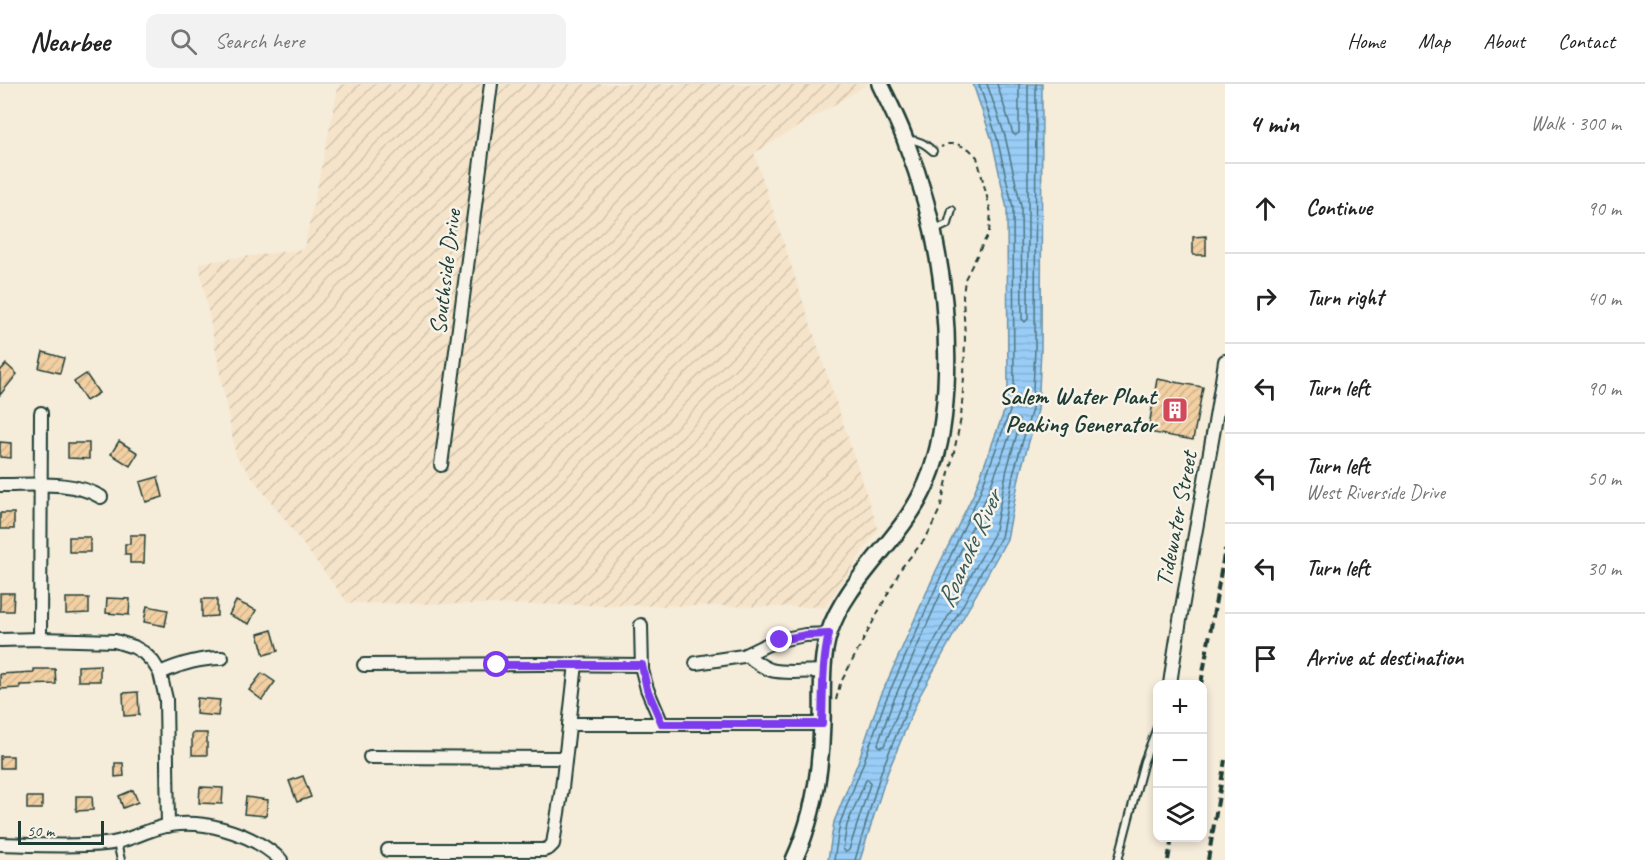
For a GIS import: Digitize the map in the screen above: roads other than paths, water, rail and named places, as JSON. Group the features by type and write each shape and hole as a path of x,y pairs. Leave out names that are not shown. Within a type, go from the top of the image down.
{"street":[{"name":"Southside Drive","path":"441,465 491,84"},
{"path":"794,860 813,809 822,748 823,671 829,634 842,604 891,541 922,493 936,455 945,404 947,338 942,284 932,232 920,182 906,141 880,84"},
{"name":"Tidewater Street","path":"1171,680 1225,361"},
{"path":"40,639 41,413"},
{"path":"0,484 80,488 101,497"},
{"path":"641,625 642,665 647,689 662,724"},
{"path":"696,663 747,655 780,640 806,635 829,634"},
{"path":"0,640 40,639 124,643 144,653 153,662 165,687 168,826"},
{"path":"747,655 769,670 823,671"},
{"path":"160,673 192,661 222,658"},
{"path":"388,850 544,850 549,848 553,844 576,664"},
{"path":"364,665 642,665"},
{"path":"569,724 822,724"},
{"path":"370,757 565,758"},
{"path":"0,844 117,843 168,826 199,825 220,828 244,836 261,844 281,860"}],"lane":[{"path":"906,141 914,140 925,144 933,151"},
{"path":"932,232 948,224 952,210"},
{"path":"1118,860 1144,761 1154,734"},
{"path":"117,843 121,860"}],"water":[{"name":"Roanoke River","path":"973,84 1042,84 1041,349 1038,410 1020,473 1007,539 919,697 887,774 860,860 828,860 834,822 879,700 936,571 974,493 1005,409 1008,387 1007,209 992,140"}],"railway":[{"path":"1202,680 1225,549"},
{"path":"1208,860 1225,760"},
{"path":"1168,860 1171,842"}],"place":[{"name":"Salem Water Plant Peaking Generator","path":"1175,410"}]}
